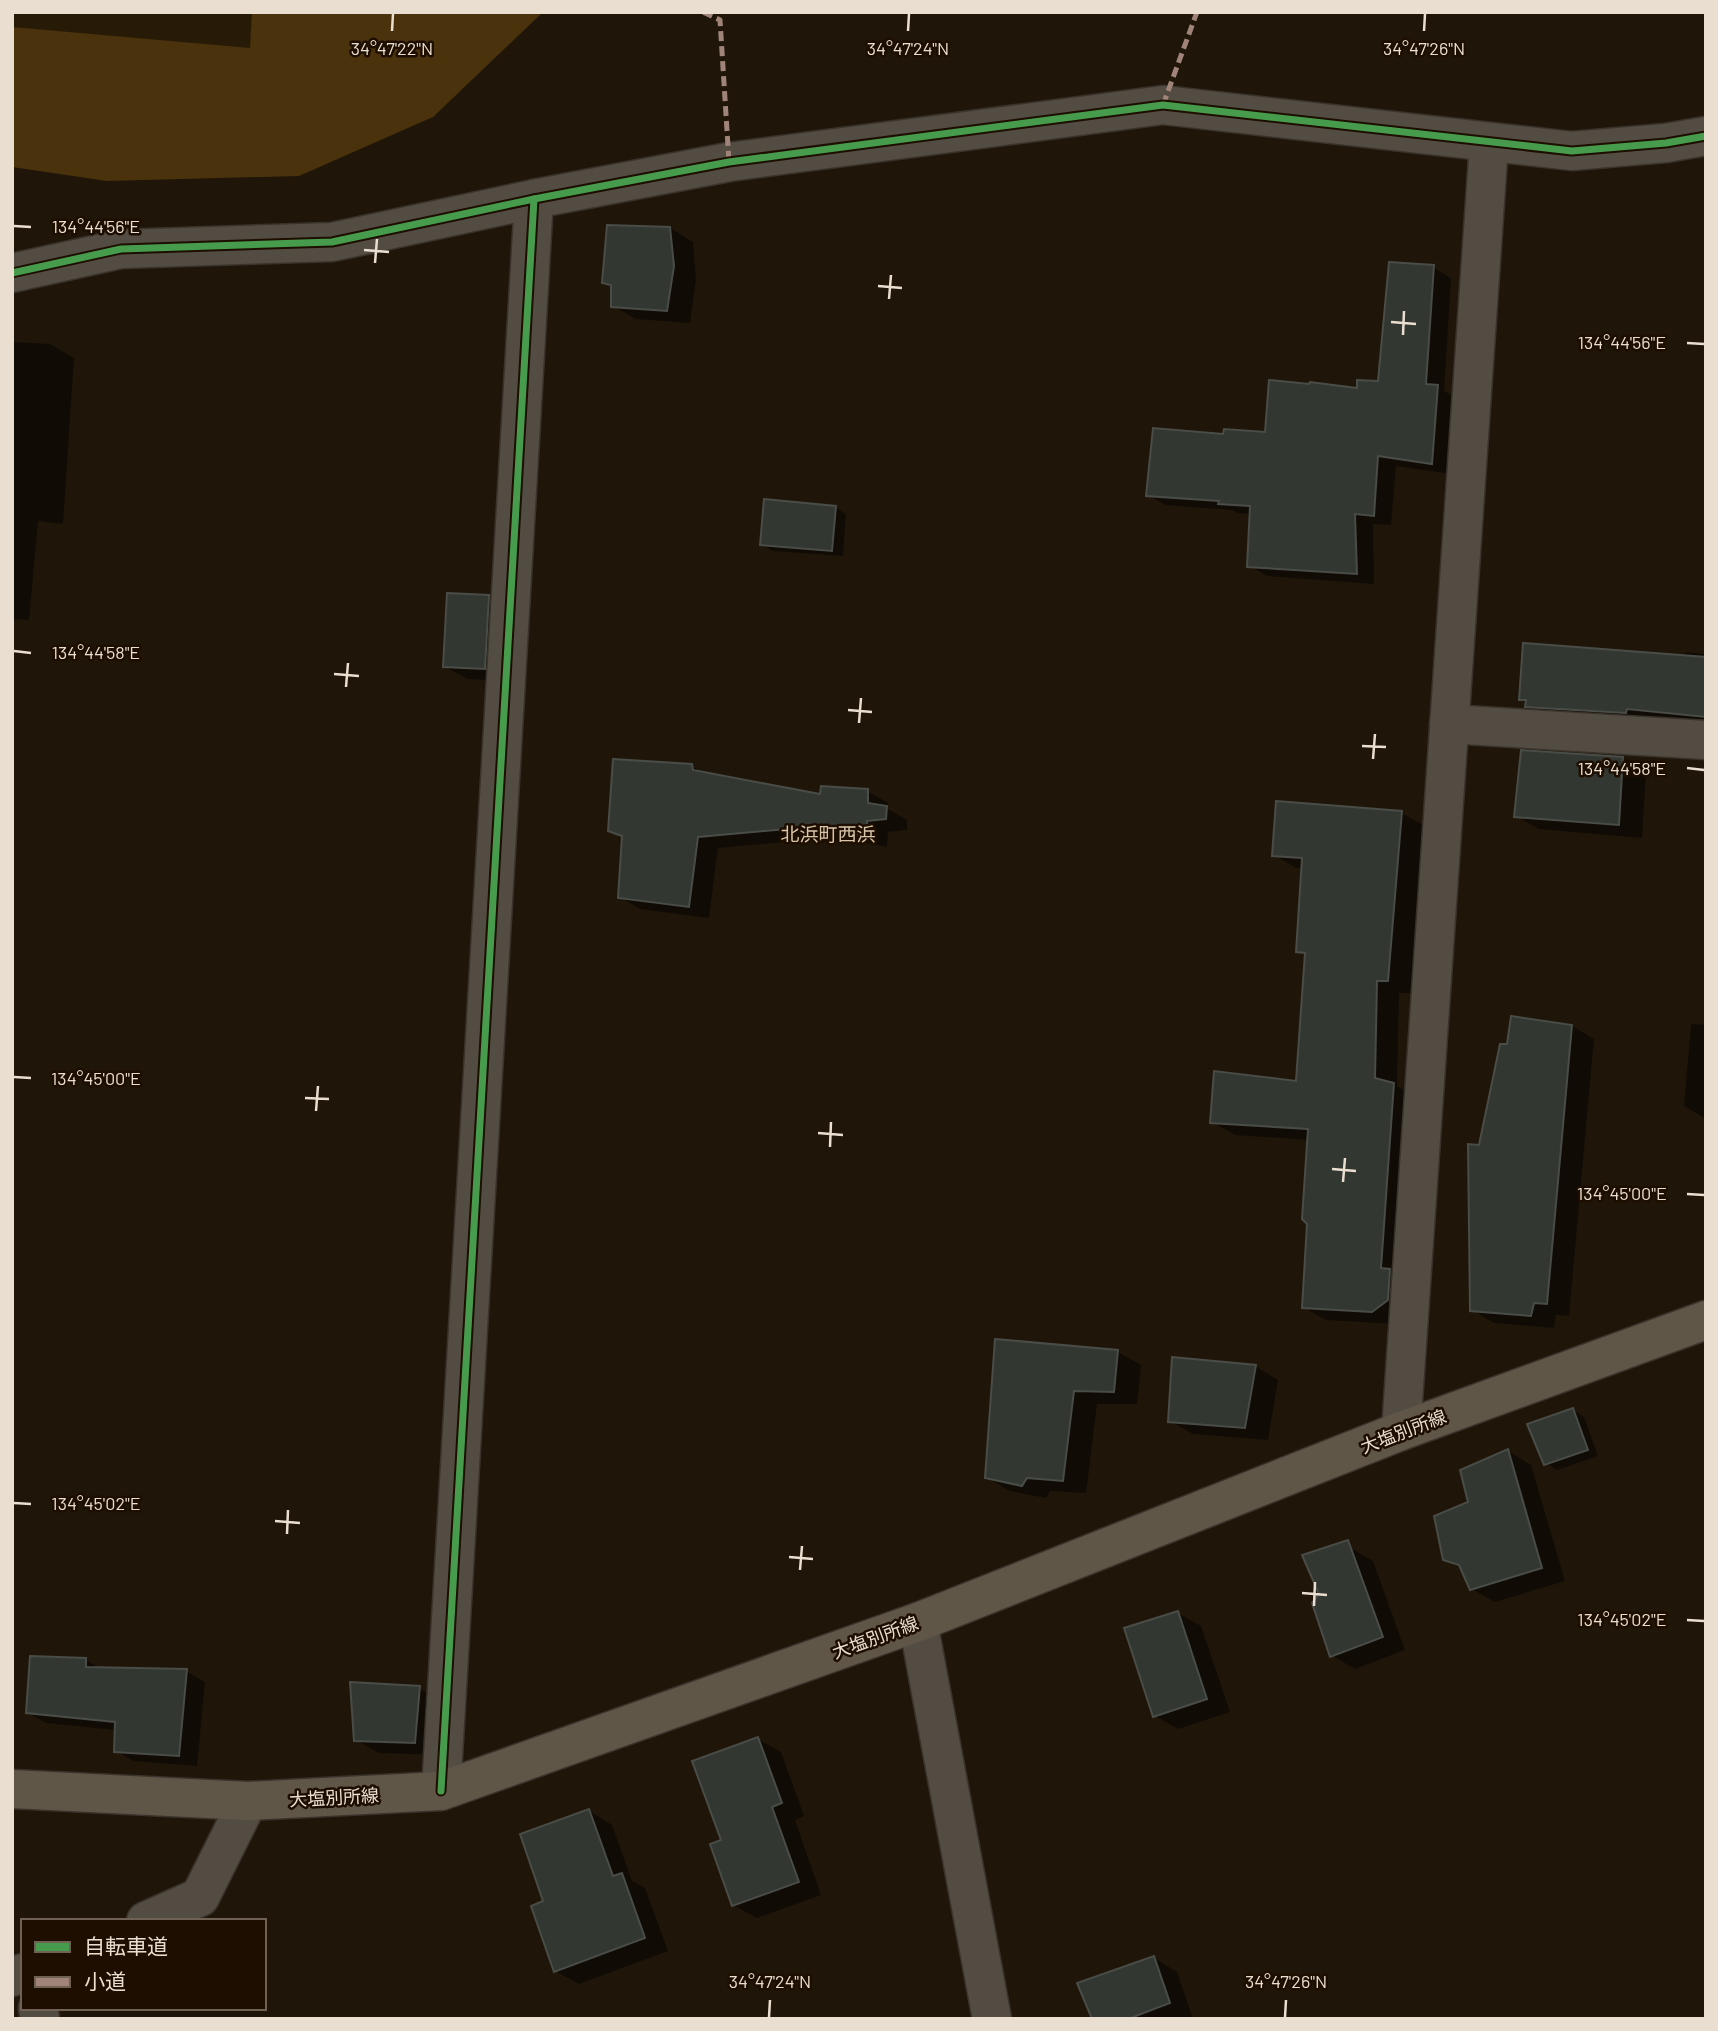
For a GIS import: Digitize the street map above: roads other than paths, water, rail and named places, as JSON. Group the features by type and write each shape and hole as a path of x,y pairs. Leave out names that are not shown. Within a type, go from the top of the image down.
{"main road":[{"name":"大塩別所線","path":"12,1789 248,1801 441,1791 918,1622 1401,1431 1706,1320"}],"street":[{"path":"12,274 121,249 332,242 534,199 729,162 1163,105 1572,151 1666,143 1706,136"},
{"path":"1401,1431 1489,143"},
{"path":"441,1791 534,199"},
{"path":"1449,724 1706,740"},
{"path":"918,1622 992,2019"},
{"path":"150,1919 200,1897 248,1801"}],"district":[{"name":"北浜町西浜","path":"828,833"}]}
